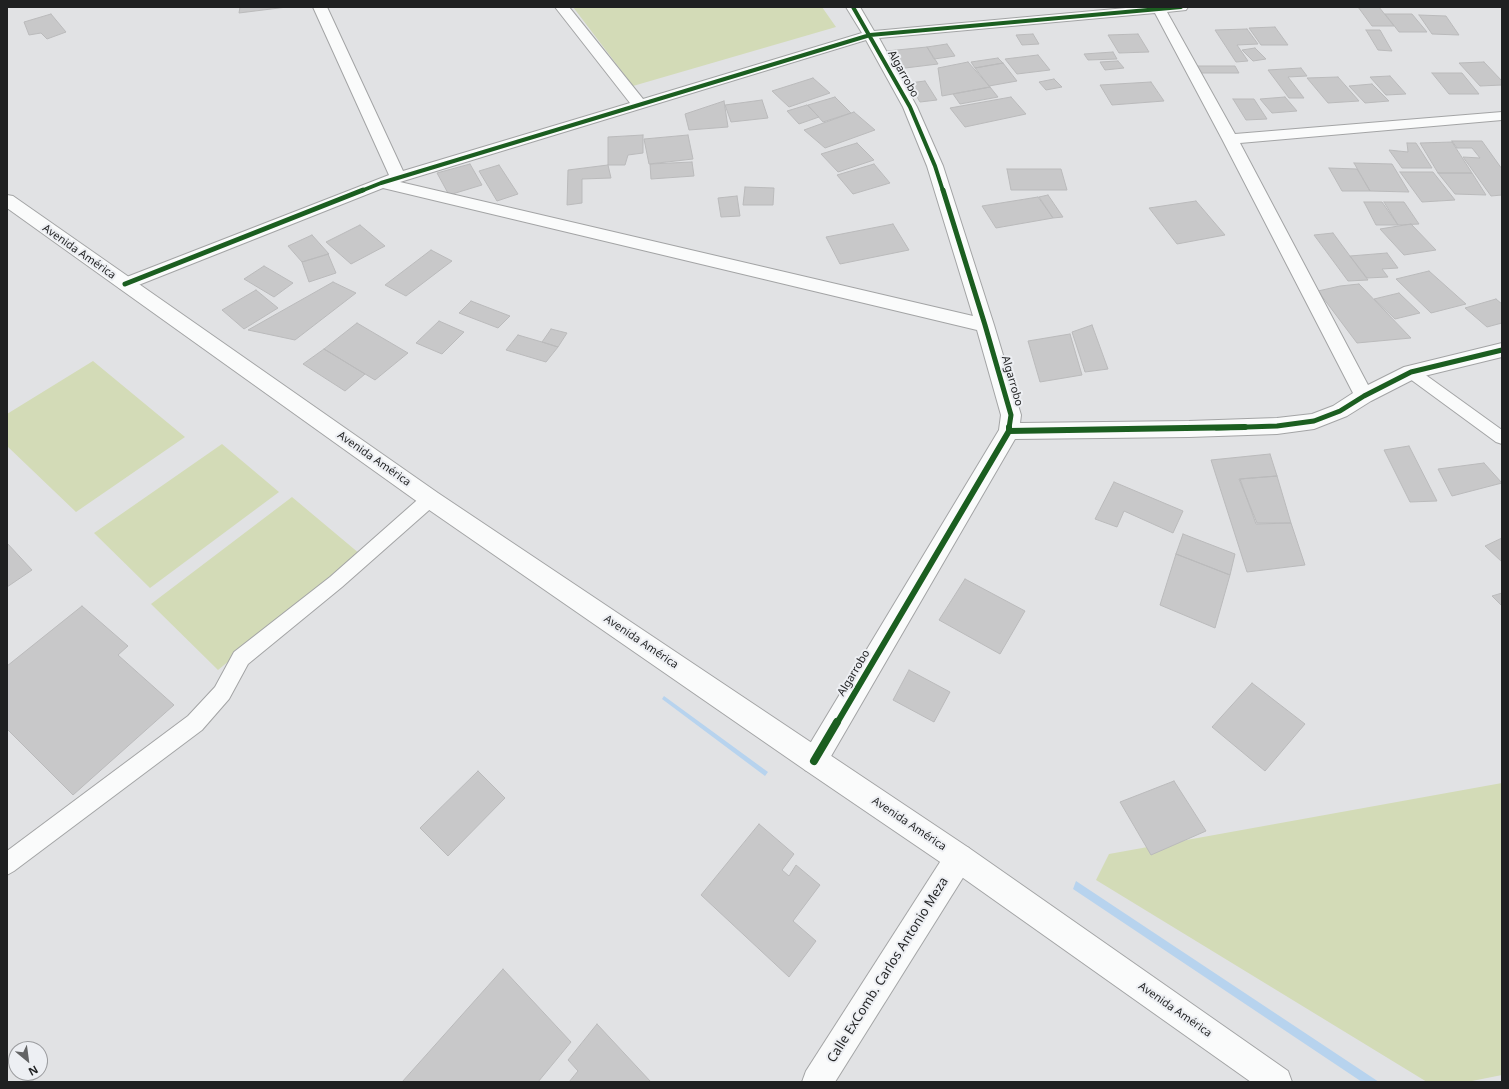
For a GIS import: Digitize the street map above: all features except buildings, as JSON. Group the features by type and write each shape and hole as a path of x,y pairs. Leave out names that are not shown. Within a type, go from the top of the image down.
{"street":[{"path":"320,7 398,178"},
{"path":"562,7 639,104"},
{"name":"Algarrobo","path":"814,760 1009,430 1011,415 985,325 935,166 910,108 853,7"},
{"path":"125,284 381,183 870,35 1181,7"},
{"path":"1159,8 1230,139 1364,396"},
{"path":"1230,139 1502,116"},
{"path":"381,183 985,325"},
{"name":"Avenida América","path":"7,200 430,499 959,858 1277,1082"},
{"path":"1009,430 1189,429 1277,426 1314,422 1340,411 1364,396 1411,372 1502,350"},
{"name":"Calle ExComb. Carlos Antonio Meza","path":"817,1082 959,858"}],"lane":[{"path":"1411,372 1502,438"},
{"path":"7,864 195,723 222,693 241,658 336,582 430,499"}],"green space":[{"path":"573,7 822,7 836,27 633,86"},
{"path":"93,361 185,437 76,512 7,446 7,414"},
{"path":"222,444 279,492 150,588 94,533"},
{"path":"292,497 360,554 218,670 151,604"},
{"path":"1502,783 1502,1075 1467,1082 1427,1082 1096,880 1109,854"}],"water":[{"path":"664,696 768,772 765,776 662,699"},
{"path":"1076,881 1379,1082 1362,1082 1073,889"}],"cycle path":[{"path":"814,761 1009,431 1011,415 985,325 935,166 910,107 853,7"},
{"path":"125,284 381,183 870,35 1181,7"},
{"path":"1009,431 1189,429 1277,426 1314,421 1340,411 1364,396 1411,372 1502,350"}]}
